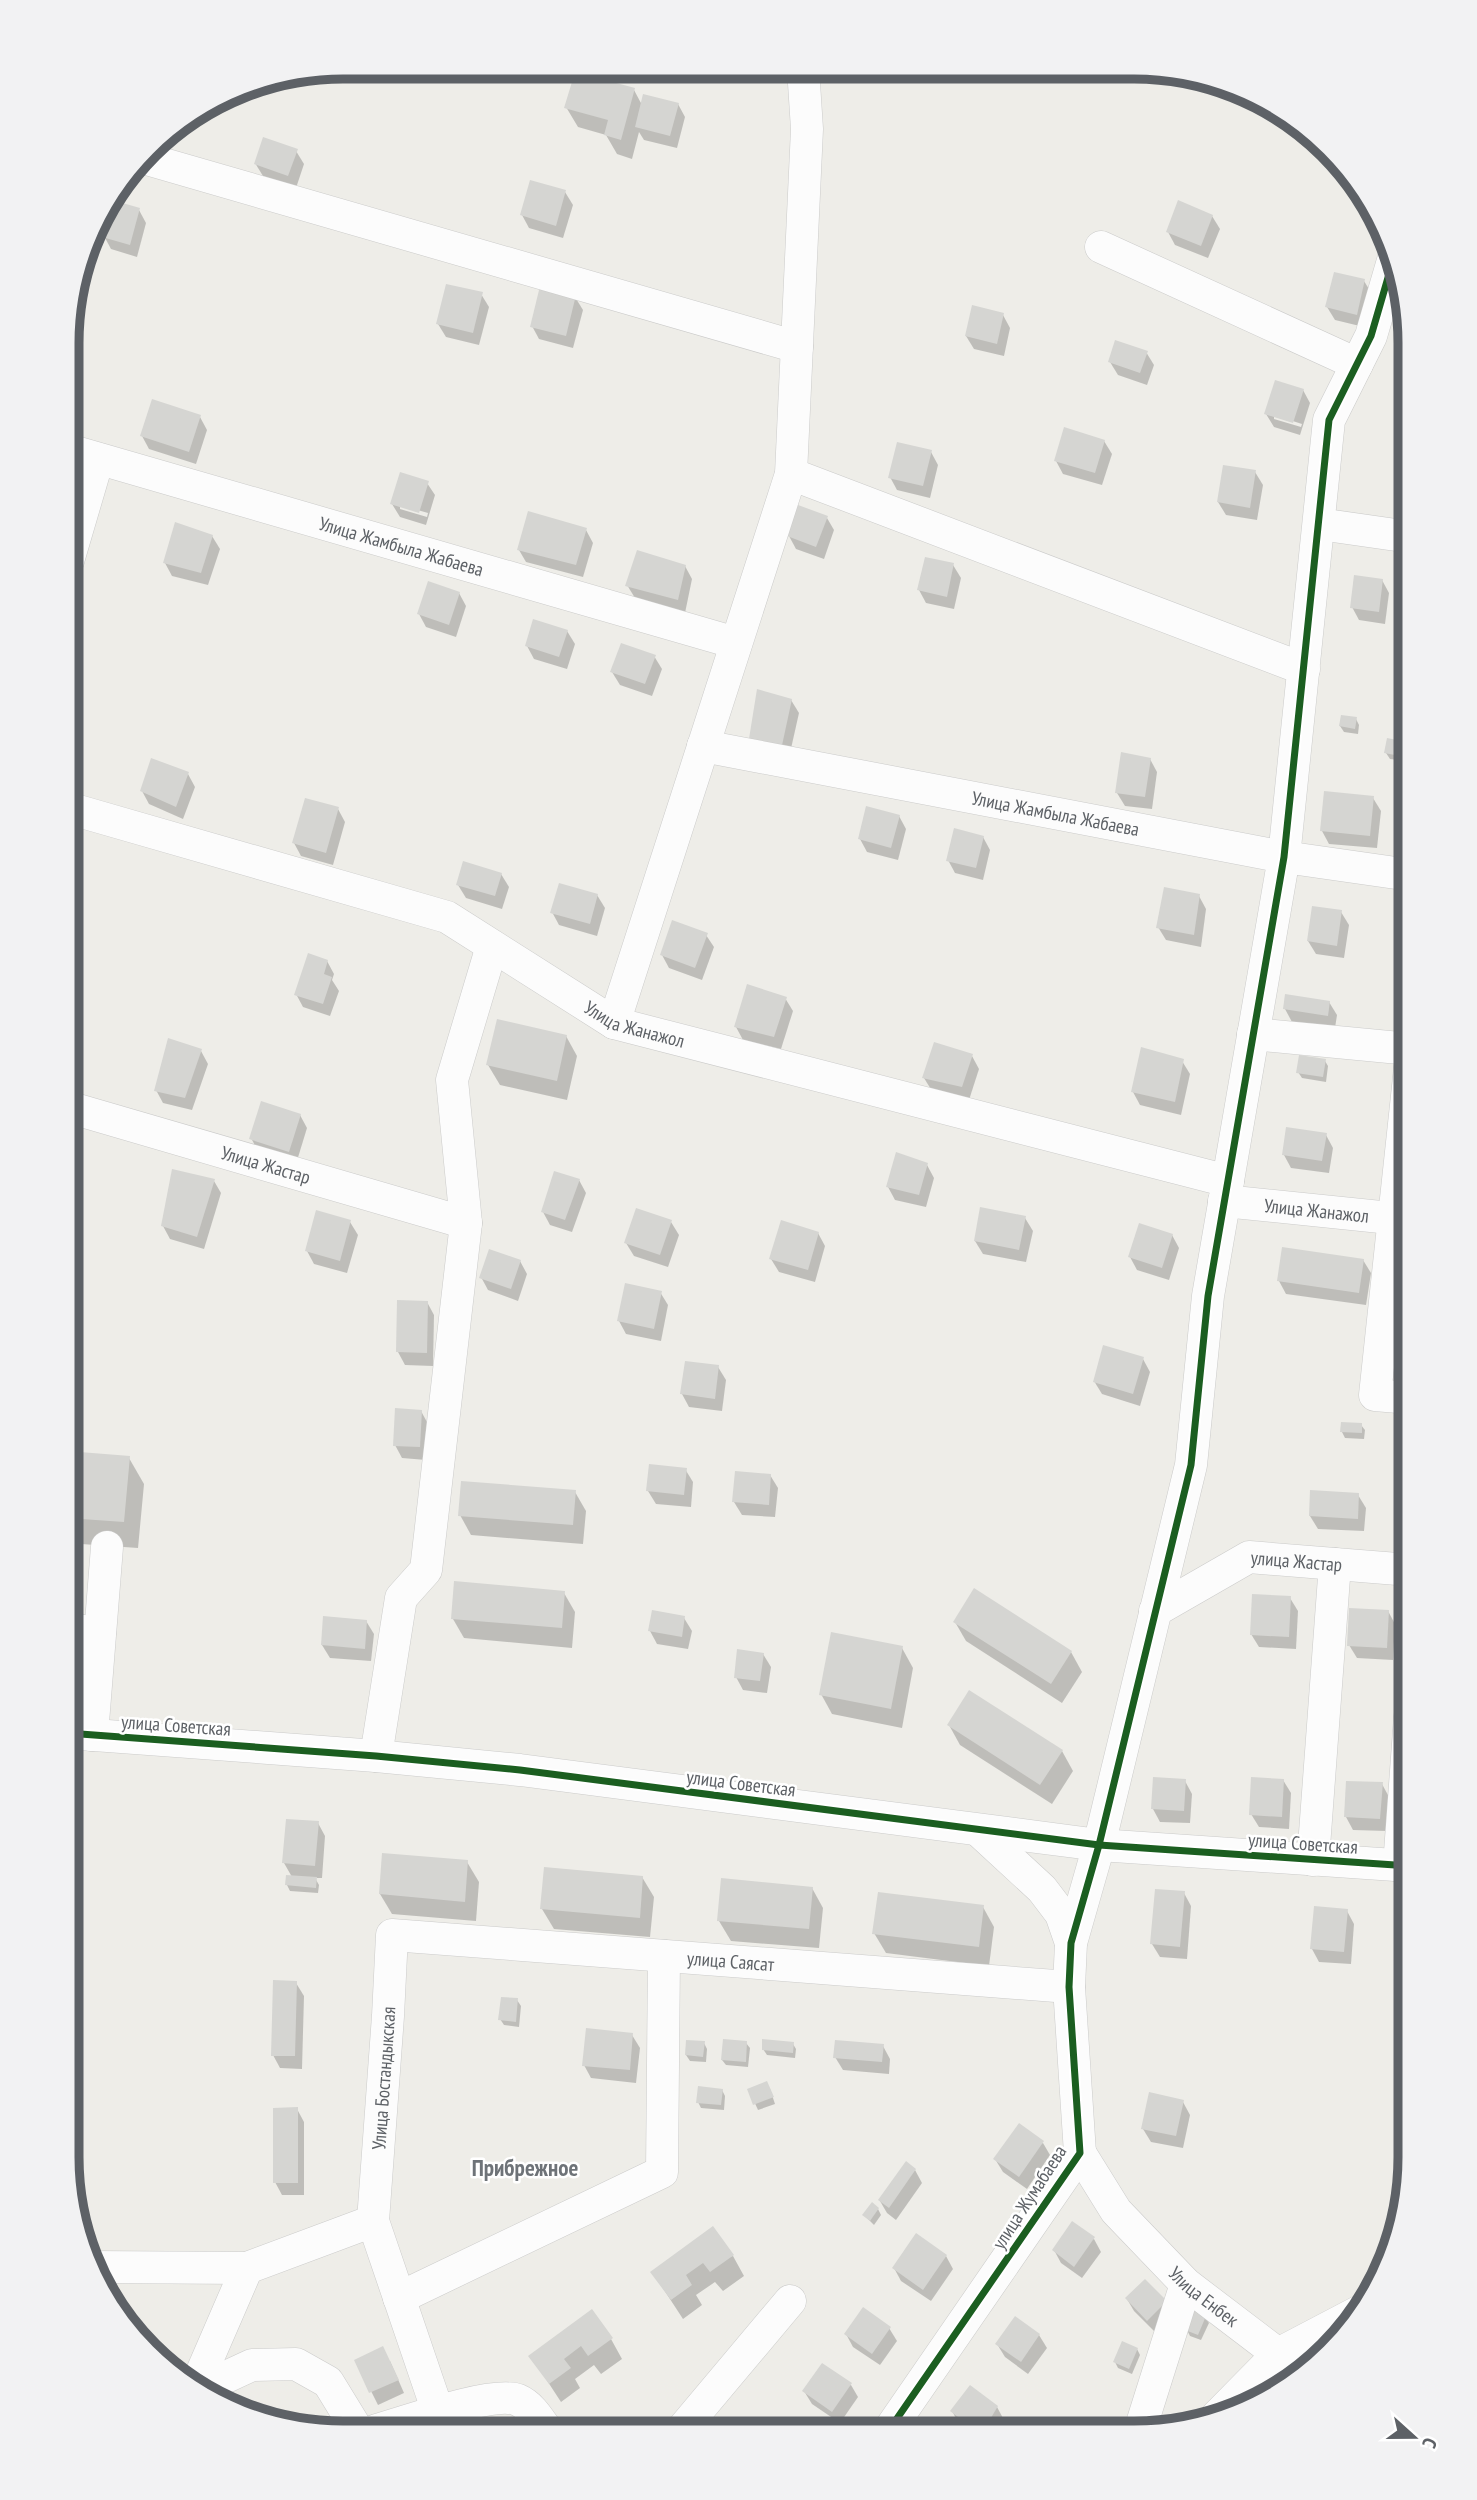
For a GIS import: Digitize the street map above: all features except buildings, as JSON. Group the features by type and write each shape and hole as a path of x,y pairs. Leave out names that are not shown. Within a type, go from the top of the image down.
{"street":[{"path":"614,1023 791,474 807,129 804,79"},
{"path":"152,161 797,346"},
{"path":"1101,247 1357,364"},
{"path":"1071,1943 1099,1845 1191,1465 1208,1296 1284,857 1329,421 1371,336 1389,274"},
{"name":"Улица Жамбыла Жабаева","path":"79,453 736,643"},
{"path":"79,524 98,459"},
{"path":"791,474 1304,669"},
{"path":"1319,524 1398,535"},
{"name":"Улица Жамбыла Жабаева","path":"703,746 1284,857 1398,873"},
{"name":"Улица Жанажол","path":"79,811 447,917 614,1023 1226,1191 1398,1218"},
{"path":"376,1756 401,1598 426,1570 466,1223 452,1080 492,946"},
{"path":"1253,1034 1398,1048"},
{"name":"Улица Жастар","path":"79,1111 466,1223"},
{"path":"1398,1245 1375,1395 1398,1397"},
{"path":"80,1734 100,1632 107,1547"},
{"name":"улица Жастар","path":"1156,1611 1249,1557 1398,1569"},
{"path":"1313,1860 1335,1564"},
{"path":"79,1631 100,1632"},
{"name":"улица Советская","path":"80,1734 376,1756 520,1770 1099,1845 1398,1866"},
{"path":"978,1830 1042,1889 1061,1914 1071,1943"},
{"name":"улица Саясат","path":"392,1936 1069,1987"},
{"name":"Улица Бостандыкская","path":"392,1936 373,2221 438,2412"},
{"name":"улица Жумабаева","path":"895,2421 1080,2153 1069,1987 1071,1943"},
{"path":"399,2298 662,2172 664,1956"},
{"name":"Улица Енбек","path":"1080,2153 1116,2211 1186,2284 1278,2354"},
{"path":"103,2267 247,2268 373,2221"},
{"path":"201,2380 247,2268"},
{"path":"1143,2421 1186,2284"},
{"path":"689,2421 790,2301"},
{"path":"1230,2403 1278,2354 1342,2321"},
{"path":"208,2384 252,2365 296,2364 328,2382 352,2421"},
{"path":"408,2421 500,2398 518,2400 531,2409 540,2421"}],"cycle path":[{"path":"895,2421 1080,2153 1069,1987 1071,1943 1099,1845 1191,1465 1208,1296 1284,857 1329,420 1371,336 1389,274"},
{"path":"79,1734 376,1756 520,1770 1099,1845 1398,1865"}],"district":[{"name":"Прибрежное","path":"525,2168"}]}
